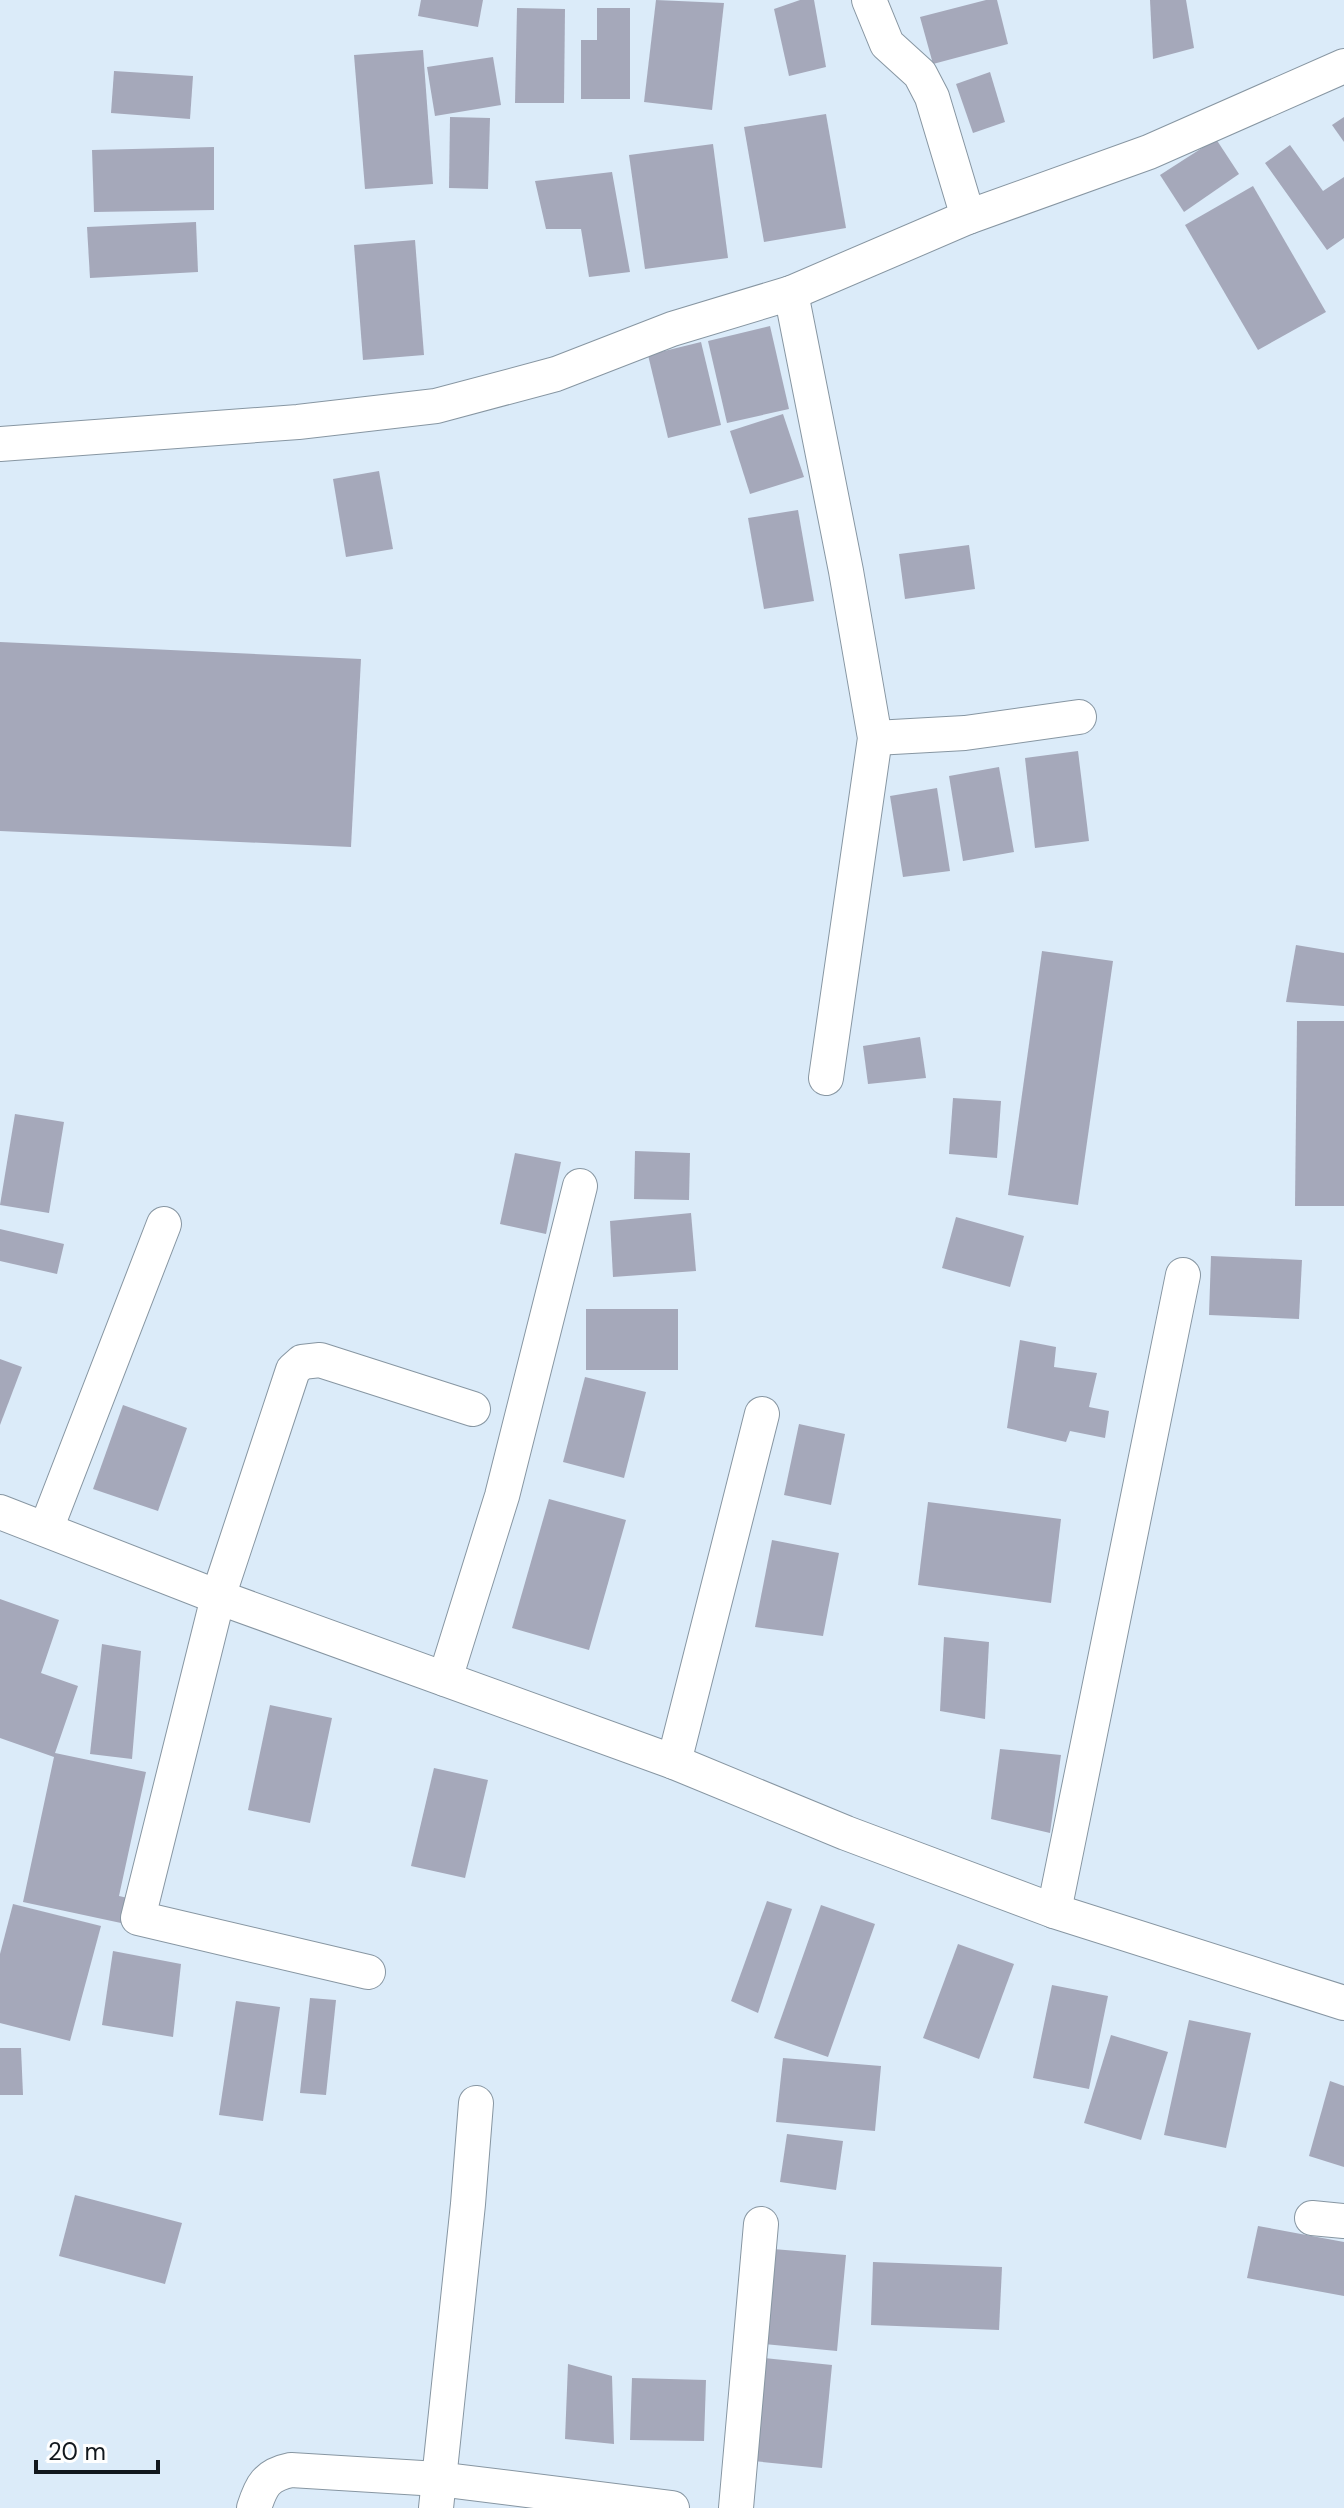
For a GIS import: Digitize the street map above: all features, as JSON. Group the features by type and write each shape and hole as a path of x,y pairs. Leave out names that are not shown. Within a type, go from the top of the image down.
{"street":[{"path":"869,0 887,44 920,74 932,97 968,217"},
{"path":"0,444 298,422 436,406 556,374 672,329 791,293 968,217 1149,152 1344,66"},
{"path":"791,293 846,571 875,738 826,1078"},
{"path":"875,738 965,733 1079,717"},
{"path":"445,1679 502,1496 580,1186"},
{"path":"46,1529 164,1224"},
{"path":"1054,1911 1183,1275"},
{"path":"368,1972 138,1918 218,1597 293,1370 302,1362 320,1360 473,1409"},
{"path":"674,1762 762,1414"},
{"path":"0,1512 218,1597 674,1762 846,1833 1054,1911 1344,2003"},
{"path":"437,2493 476,2103"},
{"path":"736,2508 761,2224"},
{"path":"254,2508 261,2485 269,2477 291,2470 437,2493 672,2508"}],"building":[{"path":"421,0 483,0 478,27 418,16"},
{"path":"656,0 724,3 712,110 644,102"},
{"path":"800,0 814,0 826,67 789,76 774,9"},
{"path":"997,0 1008,44 933,64 920,17"},
{"path":"1150,0 1186,0 1194,48 1153,59"},
{"path":"517,8 565,9 564,103 515,103"},
{"path":"597,8 630,8 630,99 581,99 581,40 597,40"},
{"path":"423,50 433,184 365,189 354,55"},
{"path":"493,57 501,105 435,116 427,67"},
{"path":"114,71 193,76 190,119 111,113"},
{"path":"990,72 1005,122 973,133 956,84"},
{"path":"826,114 846,228 764,242 744,127"},
{"path":"450,117 490,118 488,189 449,188"},
{"path":"1344,117 1344,142 1332,125"},
{"path":"1216,139 1239,174 1184,212 1160,175"},
{"path":"713,144 728,258 645,269 629,155"},
{"path":"1290,145 1323,191 1344,177 1344,238 1327,250 1265,163"},
{"path":"214,147 214,210 94,212 92,150"},
{"path":"612,172 630,272 589,277 581,229 546,229 535,181"},
{"path":"1253,186 1326,312 1258,350 1185,225"},
{"path":"196,222 198,272 90,278 87,227"},
{"path":"415,240 424,355 363,360 354,245"},
{"path":"770,326 789,409 727,423 708,341"},
{"path":"701,342 721,425 668,438 648,355"},
{"path":"783,414 804,477 750,494 730,431"},
{"path":"379,471 393,549 346,557 333,479"},
{"path":"798,510 814,601 764,609 748,518"},
{"path":"969,545 975,589 905,599 899,554"},
{"path":"0,642 361,659 351,847 0,831"},
{"path":"1078,751 1089,841 1035,848 1025,758"},
{"path":"999,767 1014,852 963,861 949,776"},
{"path":"937,788 950,871 903,877 890,796"},
{"path":"1296,945 1344,953 1344,1006 1286,1002"},
{"path":"1042,951 1113,961 1078,1205 1008,1195"},
{"path":"1297,1021 1344,1021 1344,1206 1295,1206"},
{"path":"920,1037 926,1078 868,1084 863,1046"},
{"path":"953,1098 1001,1101 997,1158 949,1154"},
{"path":"15,1114 64,1122 49,1213 0,1205"},
{"path":"635,1151 690,1153 689,1200 634,1199"},
{"path":"515,1153 561,1162 546,1234 500,1224"},
{"path":"691,1213 696,1271 613,1277 610,1221"},
{"path":"956,1217 1024,1236 1010,1287 942,1268"},
{"path":"0,1229 64,1244 57,1274 0,1261"},
{"path":"1211,1256 1302,1260 1299,1319 1209,1315"},
{"path":"586,1309 678,1309 678,1370 586,1370"},
{"path":"1020,1340 1056,1347 1054,1367 1097,1373 1089,1407 1109,1411 1105,1438 1070,1431 1066,1442 1007,1428"},
{"path":"0,1359 22,1367 0,1425"},
{"path":"585,1377 646,1392 624,1478 563,1462"},
{"path":"123,1405 187,1428 158,1511 93,1489"},
{"path":"799,1424 845,1434 831,1505 784,1495"},
{"path":"549,1499 626,1520 589,1650 512,1628"},
{"path":"928,1502 1061,1519 1051,1603 918,1585"},
{"path":"772,1540 839,1553 823,1636 755,1627"},
{"path":"0,1599 59,1620 41,1673 78,1686 55,1753 146,1772 119,1896 154,1904 149,1929 23,1902 54,1757 0,1738"},
{"path":"944,1637 989,1642 985,1719 940,1711"},
{"path":"102,1644 141,1651 132,1759 90,1754"},
{"path":"270,1705 332,1718 310,1823 248,1810"},
{"path":"1000,1749 1061,1755 1050,1833 991,1819"},
{"path":"434,1768 488,1780 465,1878 411,1866"},
{"path":"767,1901 792,1909 758,2013 731,2001"},
{"path":"13,1904 101,1926 70,2041 0,2023 0,1954"},
{"path":"821,1905 875,1924 828,2057 774,2038"},
{"path":"958,1944 1014,1964 979,2059 923,2038"},
{"path":"113,1951 181,1964 173,2037 102,2025"},
{"path":"1052,1985 1108,1996 1089,2089 1033,2078"},
{"path":"310,1998 336,2000 326,2095 300,2093"},
{"path":"236,2001 280,2007 263,2121 219,2115"},
{"path":"1189,2020 1251,2033 1226,2148 1164,2135"},
{"path":"1111,2035 1168,2052 1141,2140 1084,2123"},
{"path":"0,2048 21,2048 23,2095 0,2095"},
{"path":"783,2058 881,2066 875,2131 776,2122"},
{"path":"1330,2081 1344,2086 1344,2167 1309,2156"},
{"path":"787,2134 843,2141 836,2190 780,2182"},
{"path":"75,2195 182,2223 165,2284 59,2256"},
{"path":"1258,2226 1344,2242 1344,2296 1247,2278"},
{"path":"773,2249 846,2255 837,2351 764,2344"},
{"path":"873,2262 1002,2267 999,2330 871,2325"},
{"path":"764,2358 832,2365 822,2468 753,2461"},
{"path":"568,2364 612,2376 614,2444 565,2439"},
{"path":"632,2378 706,2380 704,2441 630,2440"}]}
